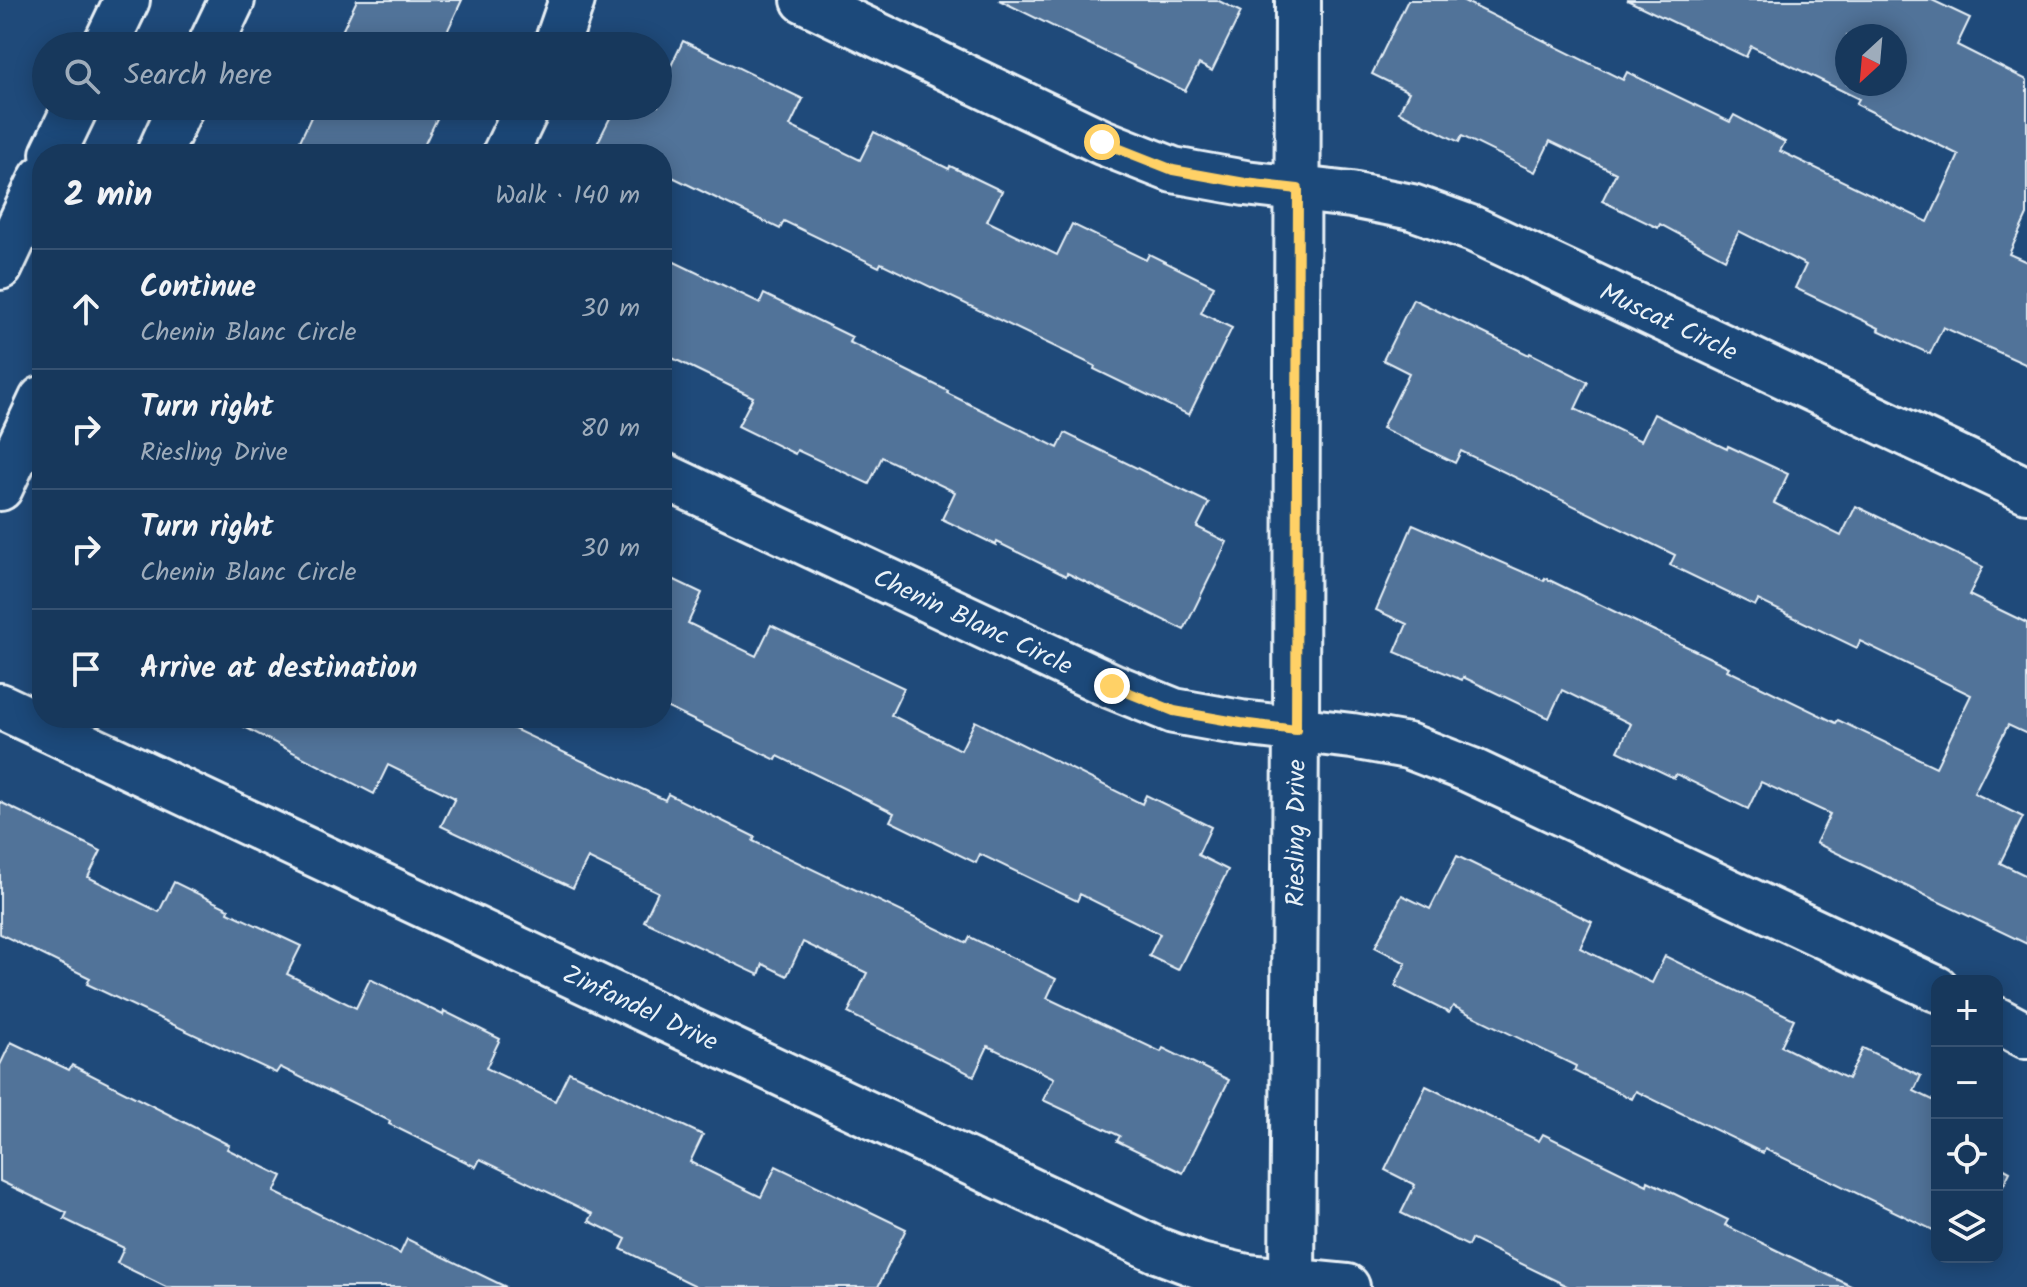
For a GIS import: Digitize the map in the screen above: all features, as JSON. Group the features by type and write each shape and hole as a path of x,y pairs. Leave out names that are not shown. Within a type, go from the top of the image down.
{"street":[{"path":"112,32 127,0"},
{"path":"217,32 232,0"},
{"path":"561,32 572,0"},
{"path":"804,0 1102,142 1173,170 1298,189"},
{"name":"Riesling Drive","path":"1292,1281 1298,0"},
{"path":"58,144 69,120"},
{"path":"164,144 175,120"},
{"path":"510,144 521,120"},
{"name":"Muscat Circle","path":"1298,189 1412,207 1473,229 2027,490"},
{"path":"0,267 32,199"},
{"path":"0,488 32,420"},
{"name":"Chenin Blanc Circle","path":"672,480 1124,691 1174,711 1296,730"},
{"name":"Zinfandel Drive","path":"0,706 32,721"},
{"name":"Zinfandel Drive","path":"47,728 1157,1250 1200,1266 1247,1277 1347,1287"},
{"path":"1296,730 1408,746 1470,770 1931,986"},
{"path":"2003,1023 2027,1036"}],"building":[{"path":"357,0 462,0 447,32 342,32"},
{"path":"999,0 1217,0 1241,12 1212,71 1199,64 1185,91"},
{"path":"1408,0 1462,0 1623,80 1627,72 1730,122 1734,115 1785,142 1780,151 1928,222 1959,155 1856,104 1859,99 1853,96 1907,96 1907,24 1835,24 1835,87 1751,46 1746,57 1627,0 1932,0 1970,18 1957,45 2027,80 2027,215 2009,254 2027,262 2027,365 1943,327 1930,354 1795,288 1806,265 1739,231 1725,259 1660,224 1658,228 1602,201 1616,173 1550,141 1535,172 1462,136 1459,142 1399,112 1409,92 1372,74"},
{"path":"683,41 803,99 790,126 860,160 874,132 1002,191 987,221 1057,255 1072,224 1146,260 1149,254 1214,286 1201,313 1232,328 1189,415 881,263 879,267 784,221 780,229 672,177 672,144 597,144 609,120 672,120 672,64"},
{"path":"310,120 436,120 425,144 299,144"},
{"path":"672,261 760,303 764,294 852,337 849,342 1058,448 1065,433 1209,503 1197,527 1227,542 1184,630 1067,573 1066,576 942,519 955,492 882,457 869,484 797,450 795,454 738,426 753,397 672,358"},
{"path":"1413,299 1588,382 1575,409 1641,441 1654,414 1788,474 1774,503 1841,536 1856,506 1983,567 1969,595 2027,623 2027,734 2008,725 1974,793 2023,817 2000,863 2027,876 2027,944 1816,843 1830,814 1761,782 1748,809 1676,774 1674,778 1618,751 1631,724 1562,690 1549,718 1463,677 1462,680 1395,652 1407,624 1376,610 1413,524 1544,581 1545,578 1729,667 1727,670 1836,723 1838,720 1936,767 1971,695 1860,641 1857,648 1758,600 1755,606 1670,565 1675,555 1461,451 1455,463 1382,428 1409,373 1383,360"},
{"path":"672,579 702,593 688,623 756,656 771,625 904,688 891,715 961,750 975,721 1142,804 1146,795 1211,827 1198,855 1228,870 1178,970 1149,956 1160,934 1080,894 1077,901 980,854 976,863 890,821 894,813 778,756 776,760 672,710"},
{"path":"246,728 512,728 665,800 668,794 755,837 753,841 967,943 970,937 1056,979 1047,998 1161,1052 1163,1048 1229,1080 1183,1173 1117,1141 1120,1136 1043,1100 1054,1078 988,1046 974,1076 848,1013 867,973 803,942 787,976 763,964 759,975 644,921 658,892 588,858 573,888 441,826 455,798 388,765 374,794"},
{"path":"0,802 101,851 88,877 159,912 174,882 229,909 228,912 301,946 287,974 356,1008 370,979 500,1039 486,1068 555,1101 569,1072 703,1135 690,1162 761,1197 776,1166 906,1229 878,1287 698,1287 621,1249 626,1239 589,1221 593,1214 480,1159 476,1167 280,1067 276,1073 87,984 90,978 0,934"},
{"path":"1457,856 1592,922 1580,948 1652,983 1665,956 1794,1019 1781,1046 1848,1079 1863,1048 1921,1076 1914,1091 1931,1099 1931,1229 1636,1091 1632,1099 1574,1071 1576,1066 1453,1006 1449,1013 1395,986 1406,963 1375,947 1402,895 1430,909"},
{"path":"11,1042 69,1070 72,1065 229,1145 227,1149 282,1176 274,1192 400,1254 407,1239 506,1287 166,1287 117,1263 124,1248 64,1219 67,1213 0,1181 0,1065"},
{"path":"1426,1086 1539,1141 1543,1134 1647,1185 1648,1181 1728,1220 1725,1225 1853,1287 1569,1287 1471,1239 1468,1246 1401,1213 1415,1185 1385,1170"},
{"path":"2003,1168 2010,1172 2003,1186"}],"route":[{"path":"1102,142 1173,170 1298,189 1296,730 1174,711 1112,686"}]}
